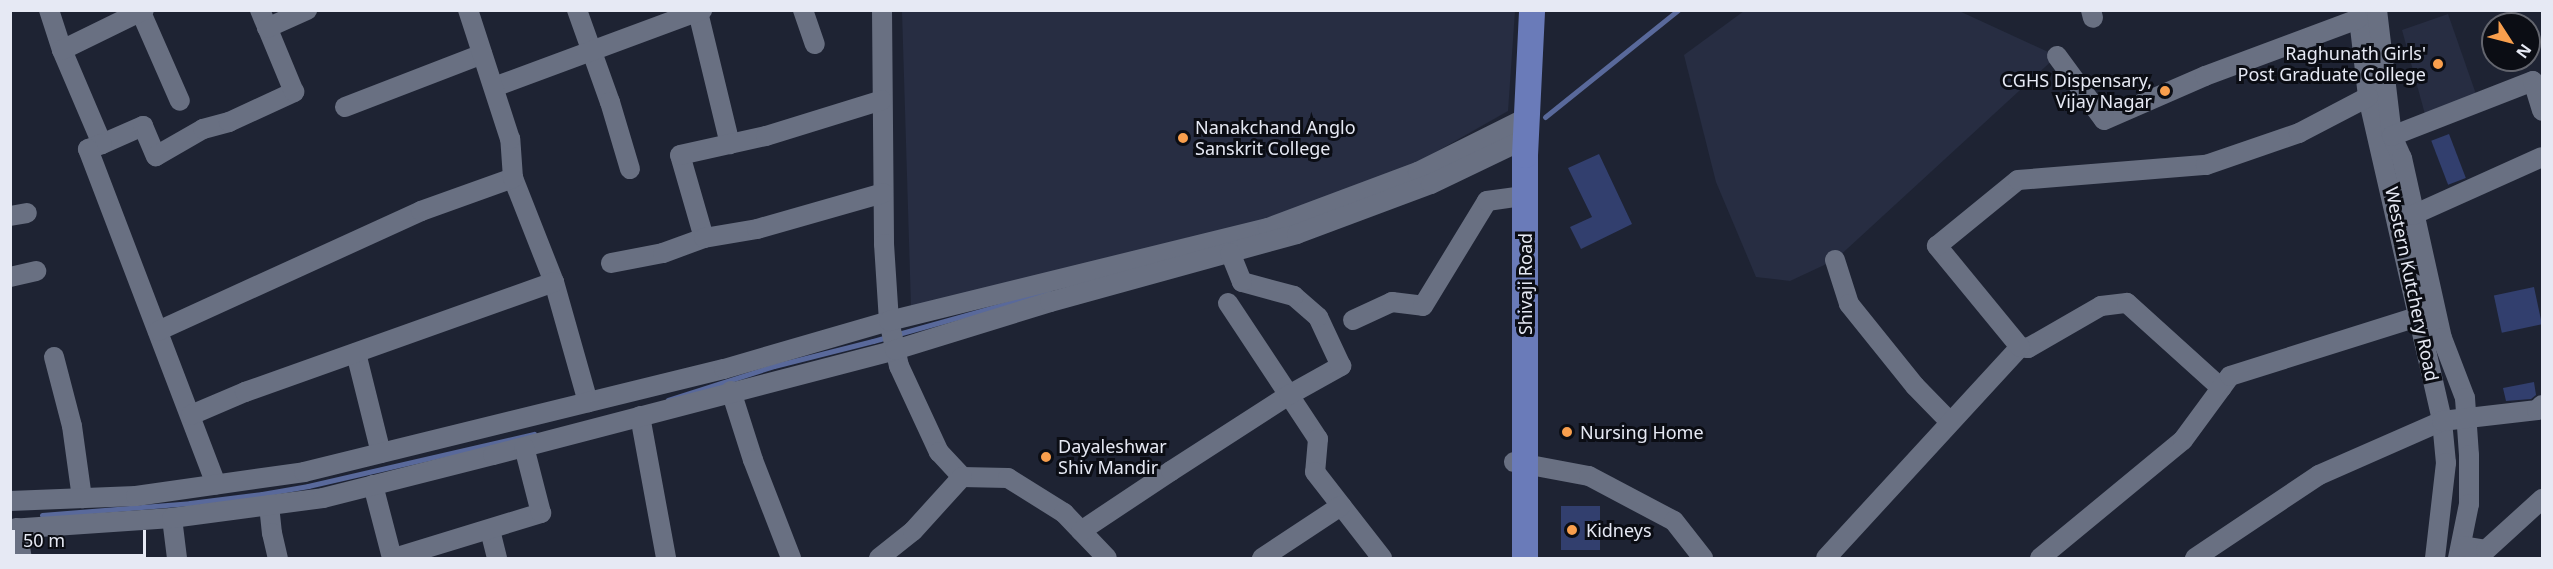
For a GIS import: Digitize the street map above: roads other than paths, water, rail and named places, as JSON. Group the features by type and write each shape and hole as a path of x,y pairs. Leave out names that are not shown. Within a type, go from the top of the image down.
{"main road":[{"path":"1514,558 1520,462 1515,197 1520,131 1522,10"},
{"name":"Shivaji Road","path":"1525,558 1520,462 1520,131 1532,10"}],"street":[{"path":"49,10 62,50 102,144"},
{"path":"216,484 88,149 143,126 156,156 203,129 229,122 294,92 264,19 306,10"},
{"path":"468,10 510,139 513,178 554,282 588,402"},
{"path":"577,10 593,52 630,170"},
{"path":"803,10 815,44"},
{"path":"882,10 883,193 890,324 899,366 939,452 962,477 1008,478 1064,513 1107,558"},
{"path":"2377,10 2392,136 2402,158 2442,338 2465,398 2469,504 2459,552 2486,550 2542,500"},
{"path":"62,50 142,11 180,101"},
{"path":"494,87 593,52 695,12 730,144"},
{"path":"2057,56 2104,120 2205,76 2358,15"},
{"name":"Western Kutchery Road","path":"2358,15 2368,97 2420,316 2442,421 2446,463 2435,558"},
{"path":"345,107 483,54"},
{"path":"2392,136 2533,81 2542,111"},
{"path":"2221,388 2127,303 2101,306 2028,348 2020,347 1937,246 2018,180 2205,165 2299,133 2368,97"},
{"path":"704,238 680,155 730,144 882,100"},
{"path":"22,558 14,529 172,518 323,498 895,349 1050,302 1230,254 1372,208 1431,184 1520,131"},
{"path":"10,501 136,496 304,472 724,369 890,324 1268,228 1520,131"},
{"path":"2413,214 2542,157"},
{"path":"158,331 421,211 513,178"},
{"path":"612,263 663,253 704,238 757,229 883,193"},
{"path":"1353,320 1392,302 1424,306 1487,201 1515,197"},
{"path":"1081,531 1289,395 1341,366 1318,317 1294,296 1242,282 1230,254"},
{"path":"1835,260 1849,304 1915,386 1950,422"},
{"path":"10,277 36,271"},
{"path":"191,415 554,282"},
{"path":"1228,303 1318,439 1315,472 1382,558"},
{"path":"2040,558 2183,440 2230,376 2420,316"},
{"path":"1826,558 2020,347"},
{"path":"356,353 381,453"},
{"path":"54,357 72,426 82,498"},
{"path":"731,391 753,460 791,558"},
{"path":"2195,558 2319,475 2442,421 2467,420 2537,410 2542,405"},
{"path":"640,416 666,558"},
{"path":"373,485 393,558 541,513 524,447"},
{"path":"1520,462 1589,476 1674,521 1703,558"},
{"path":"879,558 913,531 962,477"},
{"path":"269,505 278,558"},
{"path":"1262,558 1341,506"},
{"path":"172,518 177,558"},
{"path":"490,530 497,558"}],"waterway":[{"path":"1545,117 1678,10"},
{"path":"668,400 774,366 1048,292"},
{"path":"42,515 190,503 262,494 308,486 534,434"}],"place":[{"name":"Raghunath Girls' Post Graduate College","path":"2438,64"},
{"name":"CGHS Dispensary, Vijay Nagar","path":"2165,91"},
{"name":"Nanakchand Anglo Sanskrit College","path":"1183,138"},
{"name":"Nursing Home","path":"1567,432"},
{"name":"Dayaleshwar Shiv Mandir","path":"1046,457"},
{"name":"Kidneys","path":"1572,530"}]}
